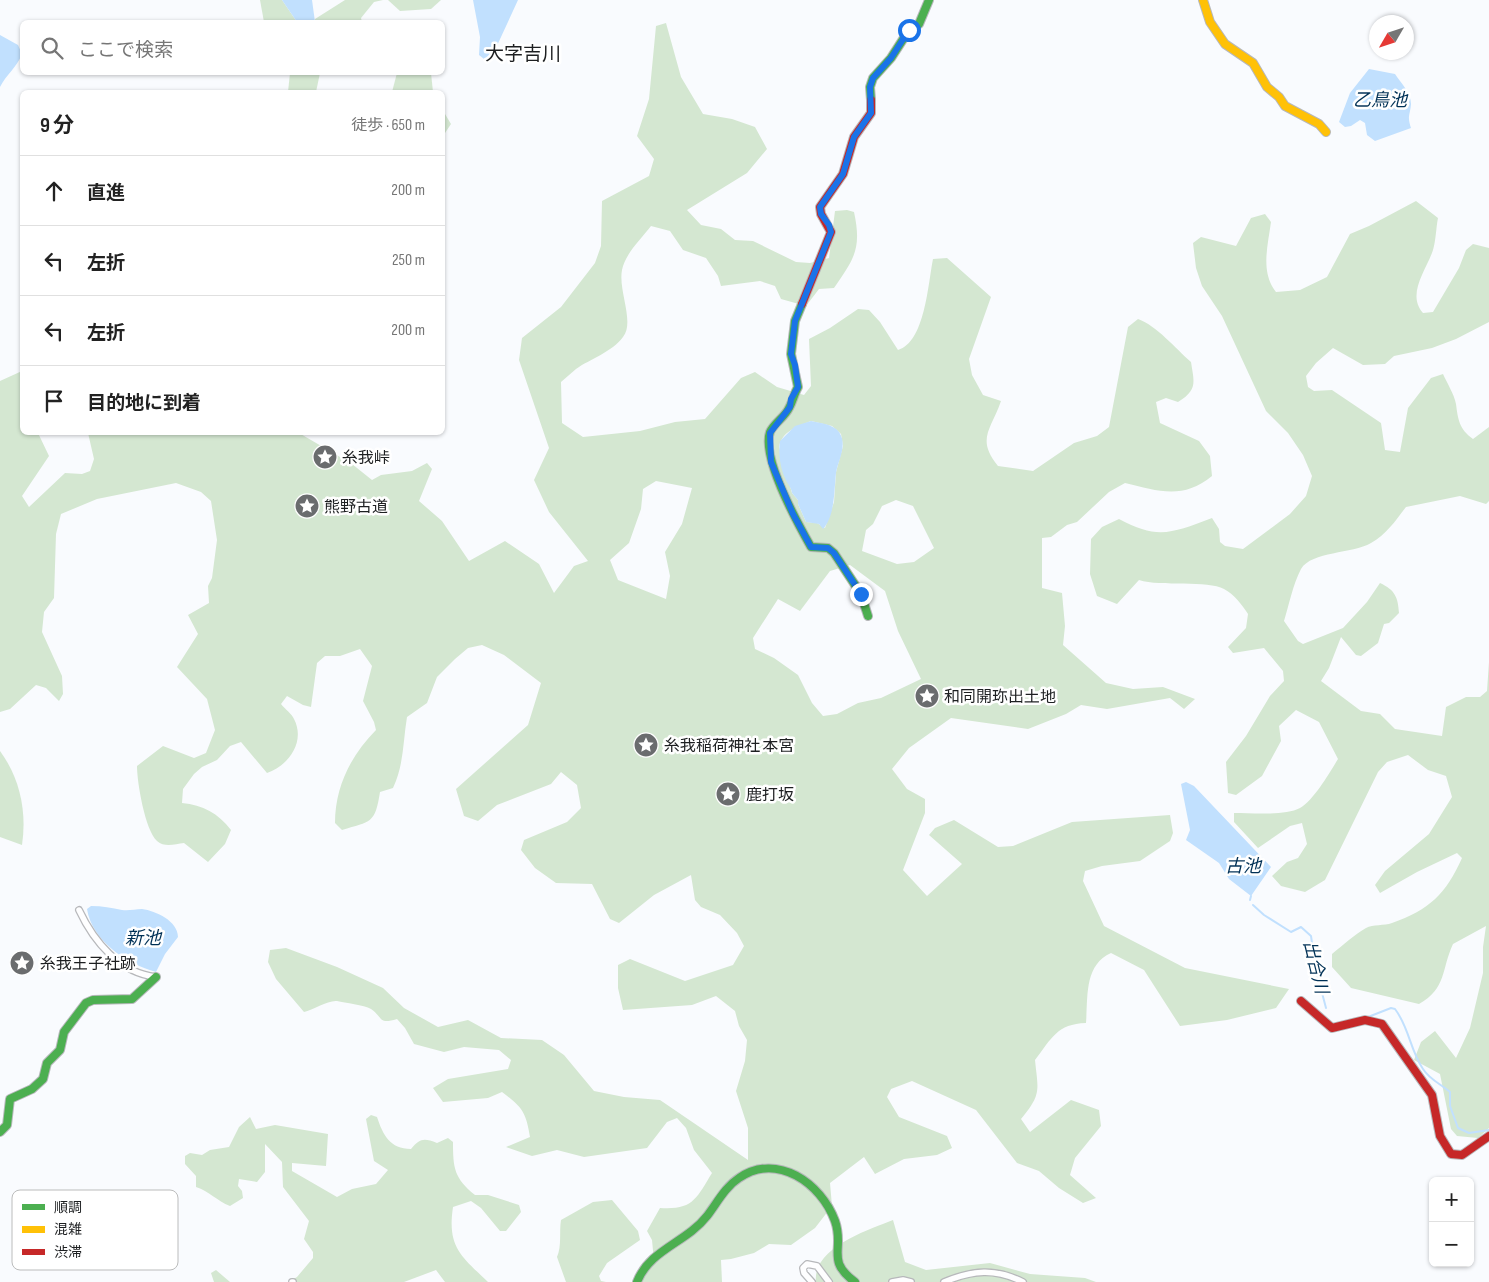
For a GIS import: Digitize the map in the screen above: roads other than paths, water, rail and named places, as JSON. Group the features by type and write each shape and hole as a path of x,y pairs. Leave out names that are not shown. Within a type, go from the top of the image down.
{"street":[{"path":"868,616 861,594 834,553 828,548 811,547 801,530 771,462 770,433 790,407 791,399 798,387 795,365 791,354 795,321 831,232 829,225 821,214 820,207 843,174 854,137 871,113 870,87 873,78 891,58 909,30 919,24 929,0"},
{"path":"1202,0 1210,22 1225,44 1253,63 1264,83 1283,101 1285,106 1319,124 1326,132"},
{"path":"79,910 91,931 111,955 134,971 156,977"},
{"path":"0,1132 7,1125 8,1103 10,1099 32,1089 43,1079 46,1063 60,1050 64,1032 86,1003 93,1000 132,999 156,977"},
{"path":"1301,1001 1332,1028 1365,1020 1382,1024 1433,1098 1437,1127 1444,1148 1451,1154 1462,1155 1489,1136"},
{"path":"637,1282 644,1264 696,1228 718,1198 737,1179 753,1170 771,1169 799,1175 821,1198 833,1216 838,1231 836,1250 838,1264 848,1278 855,1282"},
{"path":"812,1282 803,1271 807,1264 817,1266 829,1282"},
{"path":"944,1282 966,1275 996,1271 1023,1282"},
{"path":"892,1282 903,1280 911,1282"}],"water":[{"path":"282,0 312,0 315,20 296,20"},
{"path":"473,0 518,0 489,63 479,55 480,37"},
{"path":"0,35 18,45 20,58 0,87"},
{"name":"乙鳥池","path":"1369,69 1395,74 1408,92 1411,100 1409,118 1411,128 1375,141 1367,135 1365,123 1360,120 1351,126 1345,127 1339,122 1350,93"},
{"path":"811,421 833,427 839,432 843,442 836,473 832,510 823,529 819,524 806,522 798,500 792,493 786,480 780,460 780,441 795,426"},
{"name":"古池","path":"1186,782 1194,786 1271,867 1251,896 1229,879 1219,863 1186,840 1190,830 1181,784"},
{"name":"新池","path":"91,906 125,910 142,909 160,915 174,926 178,937 165,954 156,972 123,957 103,941 90,921 87,909"}],"waterway":[{"name":"出合川","path":"1250,900 1251,896"},
{"name":"出合川","path":"1253,905 1264,915 1291,932 1301,927 1311,936 1316,970 1326,1008"},
{"name":"出合川","path":"1368,1017 1391,1008 1395,1009 1400,1016 1423,1069 1432,1079 1450,1092 1450,1106 1458,1128 1469,1133 1489,1130"}],"place":[{"name":"糸我峠","path":"325,457"},
{"name":"熊野古道","path":"307,506"},
{"name":"和同開珎出土地","path":"927,696"},
{"name":"糸我稲荷神社 本宮","path":"646,745"},
{"name":"鹿打坂","path":"728,794"},
{"name":"糸我王子社跡","path":"22,963"}],"district":[{"name":"大字吉川","path":"523,53"}]}
